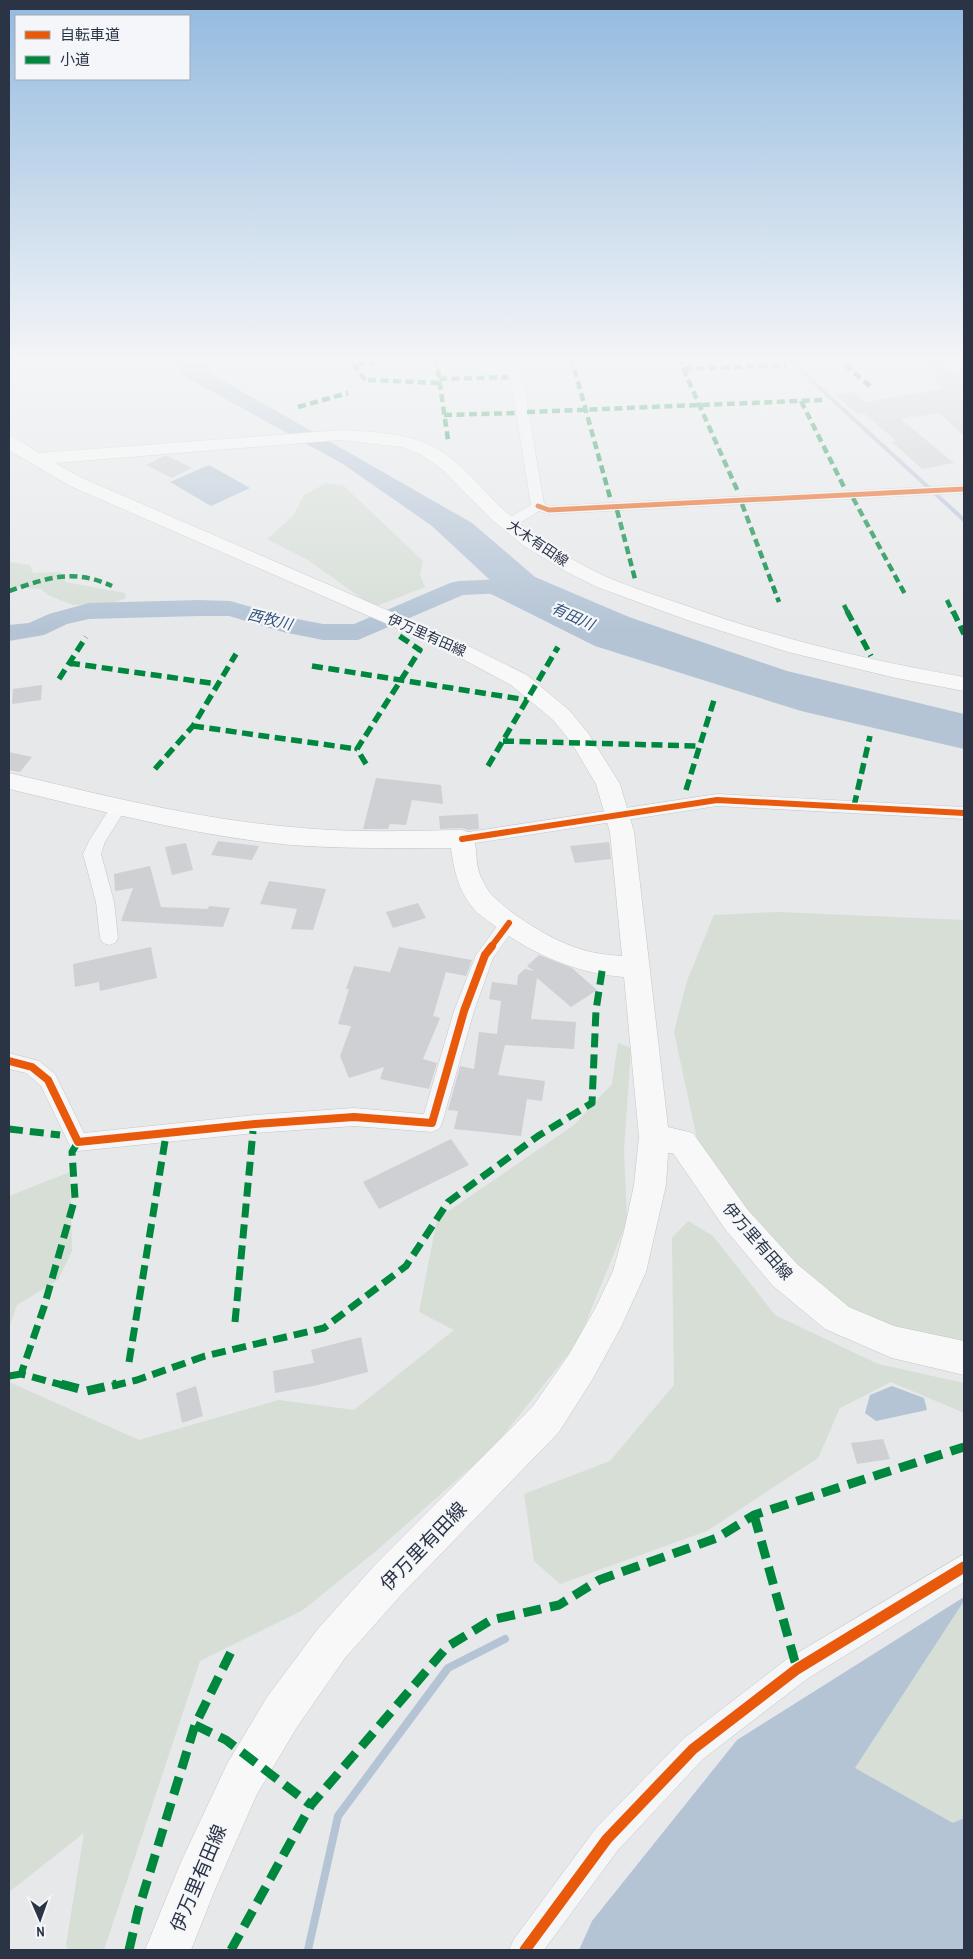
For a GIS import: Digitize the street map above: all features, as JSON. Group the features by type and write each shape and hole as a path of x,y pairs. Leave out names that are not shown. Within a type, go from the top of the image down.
{"main road":[{"path":"18,448 36,459"},
{"name":"大木有田線","path":"36,459 165,448"},
{"name":"大木有田線","path":"422,448 447,464 508,524 543,549 574,568 628,593 740,631 834,657 911,676 964,684"},
{"name":"伊万里有田線","path":"36,459 76,482 486,661 519,680 561,715 580,738 608,784 618,814 629,893 654,1137 650,1185 640,1231 628,1272 608,1318 580,1368 546,1419 387,1581 331,1644 282,1712 242,1779 197,1878 168,1950"},
{"path":"9,781 204,825 291,836 369,840 462,839 467,875 478,895 482,902 509,923 549,947 571,957 603,965 636,968"},
{"name":"伊万里有田線","path":"654,1137 682,1142 736,1219 785,1275 836,1318 892,1342 964,1358"}],"street":[{"path":"528,448 538,506"},
{"path":"538,506 549,510 964,489"},
{"path":"508,524 538,506"},
{"path":"462,839 717,800 964,813"},
{"path":"109,938 104,902 92,854 97,841 119,807"},
{"path":"9,1061 32,1067 48,1080 78,1142 255,1124 354,1117 432,1123 464,1011 485,956 509,923"},
{"path":"525,1950 607,1839 693,1749 797,1669 964,1567"}],"shaded area":[{"path":"326,483 344,486 423,561 420,575 425,587 374,607 308,560 267,539 293,516 304,495"},
{"path":"9,562 30,565 33,573 60,572 64,576 65,582 125,593 126,598 108,605 73,605 48,595 41,589 9,587"},
{"path":"777,912 964,920 964,1349 912,1339 841,1305 752,1224 697,1139 674,1032 687,981 714,915"},
{"path":"618,1043 631,1048 624,1151 627,1221 578,1342 493,1448 376,1551 303,1610 200,1661 104,1950 68,1950 66,1945 84,1833 9,1892 9,1382 139,1440 279,1400 354,1410 454,1330 419,1312 437,1219 574,1125 612,1084"},
{"path":"70,1172 72,1251 58,1280 17,1305 9,1328 9,1196"},
{"path":"688,1221 713,1236 775,1315 878,1364 964,1383 964,1413 891,1382 840,1408 818,1458 707,1531 560,1584 534,1561 524,1494 610,1461 674,1385 672,1238"},
{"path":"964,1601 964,1818 953,1824 855,1768"}],"water":[{"name":"有田川","path":"315,448 342,448 472,523 535,577 629,617 787,671 964,714 964,749 801,711 595,646 479,588 490,580 432,526 343,464"},
{"path":"209,465 250,488 211,506 170,482"},
{"path":"892,1386 924,1398 927,1410 876,1421 865,1413 870,1395"},
{"path":"964,1597 964,1601 855,1768 953,1823 964,1818 964,1950 579,1950 592,1921 737,1740"}],"building":[{"path":"899,448 936,448 954,463 922,469"},
{"path":"164,456 168,456 192,468 172,478 146,465"},
{"path":"42,685 41,700 12,704 13,689"},
{"path":"9,752 32,757 20,772 9,770"},
{"path":"376,778 441,785 443,804 412,800 406,825 390,824 388,829 363,829"},
{"path":"478,814 479,829 440,829 439,816"},
{"path":"218,841 259,846 252,860 211,855"},
{"path":"609,842 611,859 575,863 570,846"},
{"path":"186,843 193,870 172,875 165,847"},
{"path":"150,866 161,907 208,909 209,906 230,908 223,927 121,921 133,888 115,891 114,874"},
{"path":"269,881 326,889 313,930 291,929 297,909 260,904"},
{"path":"418,903 426,918 393,928 386,912"},
{"path":"151,947 157,978 100,991 99,982 75,987 73,964"},
{"path":"399,947 472,960 466,976 446,972 433,1016 440,1018 423,1059 437,1063 429,1089 380,1079 384,1067 349,1078 340,1056 351,1026 338,1024 349,989 346,989 354,966 390,972"},
{"path":"539,955 572,968 597,990 571,1007 537,978 531,1019 576,1022 574,1049 505,1045 498,1075 545,1081 542,1101 527,1099 521,1136 454,1129 458,1111 448,1110 460,1066 474,1069 479,1032 497,1034 501,1001 489,999 492,982 517,985 518,975 525,969 534,971 527,966"},
{"path":"451,1139 469,1165 379,1209 363,1182"},
{"path":"361,1337 368,1372 318,1385 275,1393 273,1371 314,1363 311,1350"},
{"path":"196,1386 203,1416 182,1423 176,1393"},
{"path":"883,1439 890,1459 857,1464 851,1443"}],"waterway":[{"path":"886,448 964,520"},
{"name":"西牧川","path":"9,633 35,630 58,619 89,611 199,608 230,609 283,624 323,632 358,632 459,588 525,585"},
{"path":"308,1950 338,1816 448,1668 505,1639"}],"marked path":[{"path":"596,448 611,501"},
{"path":"719,448 739,494"},
{"path":"825,448 845,489"},
{"path":"853,498 906,596"},
{"path":"742,504 779,602"},
{"path":"617,510 635,579"},
{"path":"9,591 48,578 72,575 85,576 112,586"},
{"path":"947,600 964,634"},
{"path":"844,605 871,656"},
{"path":"366,764 357,749 420,650 395,633"},
{"path":"59,679 86,637"},
{"path":"488,766 558,647"},
{"path":"155,769 193,726 236,654"},
{"path":"69,663 218,684"},
{"path":"312,666 527,700"},
{"path":"686,790 714,700"},
{"path":"193,726 357,749"},
{"path":"854,806 870,736"},
{"path":"503,741 699,746"},
{"path":"78,1142 72,1152 75,1198 44,1307 21,1374 87,1391 137,1380 205,1356 324,1328 406,1266 448,1202 538,1136 592,1103 596,1010 603,965"},
{"path":"9,1129 60,1135"},
{"path":"235,1322 253,1131"},
{"path":"129,1362 165,1141"},
{"path":"9,1376 21,1374"},
{"path":"231,1950 311,1805 447,1647 491,1620 559,1605 599,1580 717,1538 754,1515 964,1447"},
{"path":"754,1515 797,1669"},
{"path":"129,1950 138,1911 195,1725 232,1650"},
{"path":"195,1725 226,1740 311,1805"}],"cycle path":[{"path":"538,506 549,510 964,489"},
{"path":"462,839 717,800 964,813"},
{"path":"9,1061 32,1067 48,1080 78,1142 255,1124 354,1117 432,1123 464,1011 485,955 509,923"},
{"path":"525,1950 607,1839 693,1749 797,1669 964,1567"}]}
